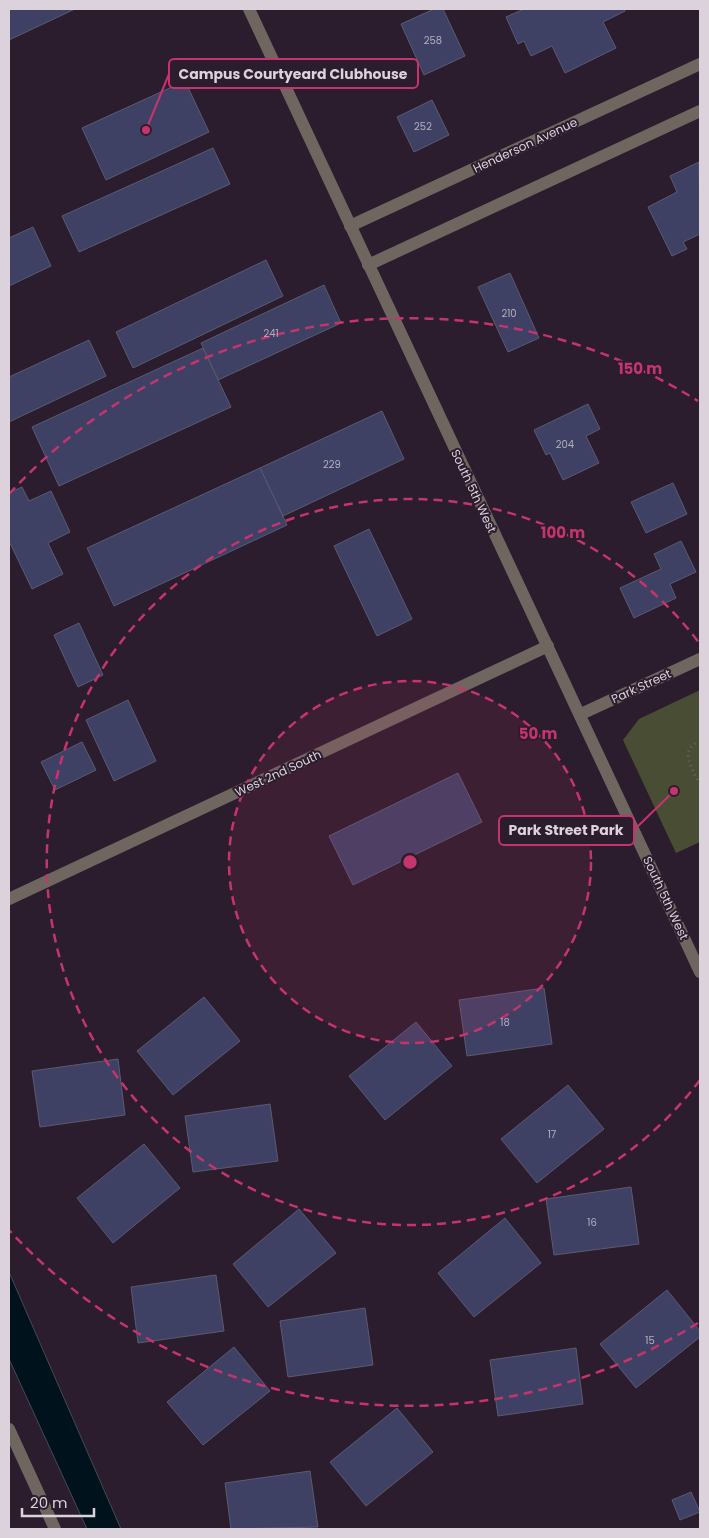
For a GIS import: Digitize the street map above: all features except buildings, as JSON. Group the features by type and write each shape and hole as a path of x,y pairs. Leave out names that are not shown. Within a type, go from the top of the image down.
{"street":[{"name":"South 5th West","path":"249,9 581,714 700,972"},
{"name":"Henderson Avenue","path":"350,226 700,64"},
{"path":"368,265 700,111"},
{"name":"West 2nd South","path":"9,899 548,646"},
{"name":"Park Street","path":"581,714 700,658"},
{"path":"9,1429 55,1529"}],"path":[{"path":"700,741 692,745 688,752 688,760 700,784"}],"green space":[{"path":"700,690 700,842 676,853 623,740 639,719"}],"water":[{"path":"9,1272 121,1529 87,1529 9,1359"}],"place":[{"name":"Campus Courtyeard Clubhouse","path":"146,130"},
{"name":"Park Street Park","path":"674,791"}]}
